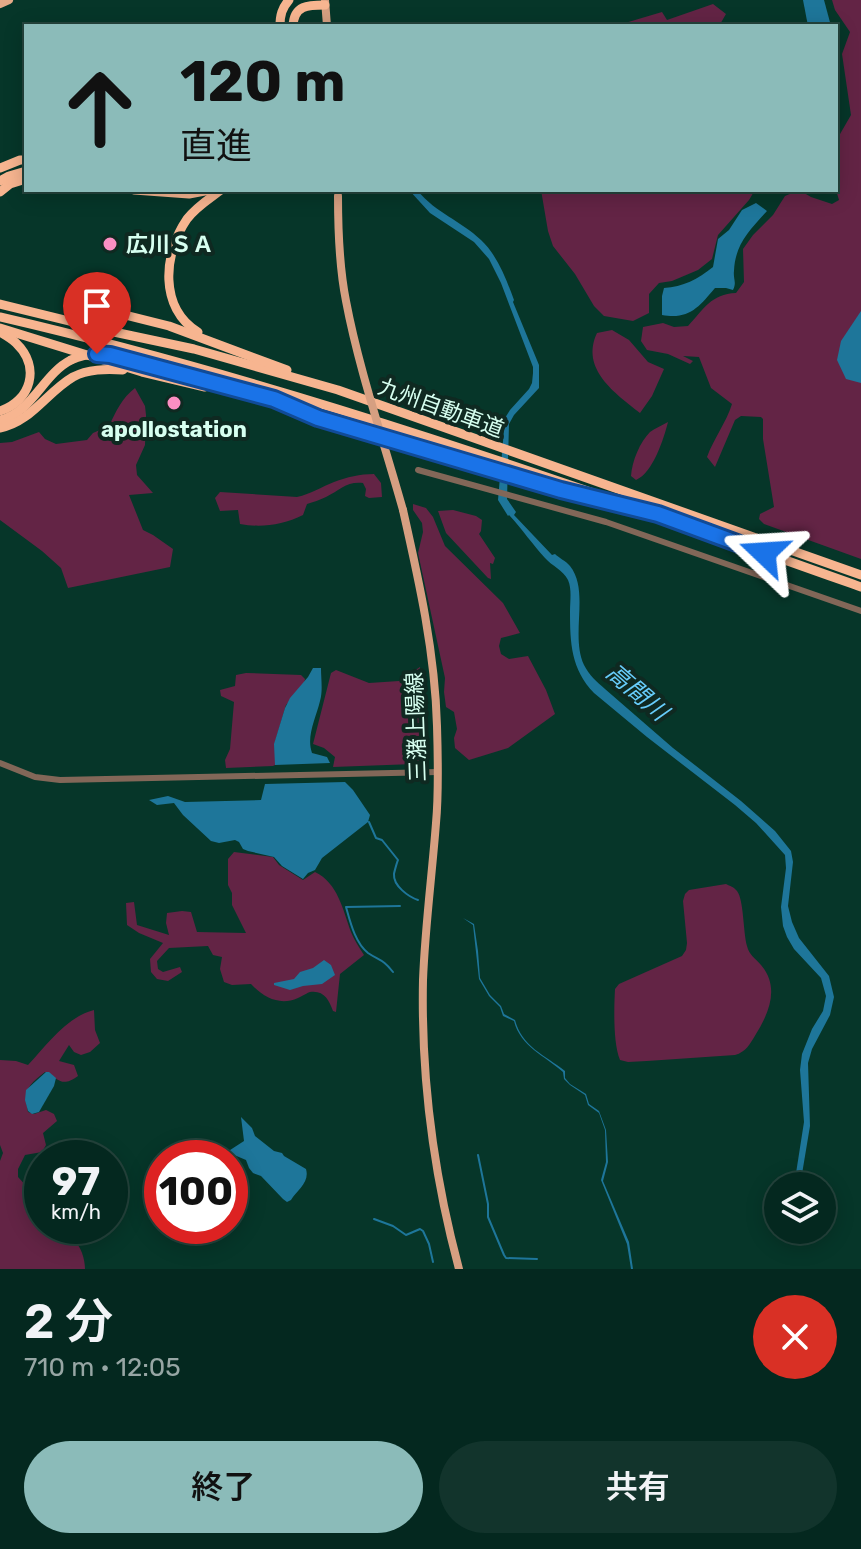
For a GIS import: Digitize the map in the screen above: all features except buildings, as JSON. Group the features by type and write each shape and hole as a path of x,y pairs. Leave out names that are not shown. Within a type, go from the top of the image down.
{"highway":[{"path":"0,4 9,0"},
{"path":"280,24 280,15 289,0"},
{"path":"293,24 294,16 300,9 325,3"},
{"path":"0,168 24,161"},
{"path":"0,181 24,172"},
{"path":"0,192 10,184 24,180"},
{"path":"162,192 200,192"},
{"path":"213,342 182,319 173,304 169,274 174,243 189,217 218,192"},
{"name":"九州自動車道","path":"0,304 194,349 338,390 861,575"},
{"path":"81,304 169,326 338,390"},
{"name":"九州自動車道","path":"0,317 130,348 267,386 446,442 861,587"},
{"path":"0,330 142,372 205,387"},
{"path":"0,330 25,354 30,368 24,395 12,406 0,411"},
{"path":"0,420 17,413 64,364 88,354 110,355 274,399 318,418 561,490 658,514"},
{"path":"0,428 24,418 74,377 110,369 142,372"}],"main road":[{"path":"325,3 327,24"},
{"name":"三潴上陽線","path":"338,193 338,234 345,299 403,510 428,633 436,706 438,772 425,945 423,1026 433,1135 459,1269"}],"street":[{"path":"418,470 606,522 861,611"},
{"path":"0,763 35,777 60,780 438,772"}],"shaded area":[{"path":"832,0 861,0 861,559 764,524 759,519 760,514 774,507 763,439 763,419 741,416 735,420 715,467 707,457 732,404 711,388 699,357 683,356 693,361 690,364 668,354 647,350 641,341 643,327 663,323 674,327 688,326 714,299 736,293 744,282 743,249 785,196 802,192 832,204 839,200 838,138 851,115 842,54 850,32"},
{"path":"713,4 726,14 720,24 625,23 662,12 667,20"},
{"path":"541,192 754,192 718,235 712,259 698,270 659,283 649,294 649,313 633,321 604,316 594,306 553,246"},
{"path":"612,330 629,340 648,362 664,369 640,413 603,379 593,358 597,333"},
{"path":"135,388 145,406 146,415 145,445 136,465 137,475 153,493 129,495 143,530 173,549 170,567 68,588 61,568 0,520 0,443 39,432 56,444 87,440 93,433 109,426 123,400"},
{"path":"668,422 653,463 636,480 631,476 640,446 650,432"},
{"path":"374,474 381,483 382,497 369,498 365,496 363,483 352,483 307,504 303,515 272,525 240,524 238,510 220,511 215,498 220,492 297,497 344,479"},
{"path":"413,504 426,508 445,546 503,603 520,633 501,638 501,654 509,659 528,656 555,714 508,748 469,760 455,748 457,729 454,712 446,707 445,678 418,553 422,523 413,510"},
{"path":"453,510 482,520 479,534 495,558 493,564 490,563 491,579 446,533 438,511"},
{"path":"420,667 427,739 425,756 414,764 333,767 335,757 313,744 331,673 336,670 369,683 399,681"},
{"path":"236,675 301,675 305,679 286,705 275,742 275,765 226,768 234,702 221,696 220,690 235,686"},
{"path":"234,852 273,857 279,865 303,880 315,872 334,890 352,935 364,955 340,974 336,1012 319,993 310,992 298,998 279,1001 267,997 251,984 232,985 224,982 220,969 222,957 213,955 208,946 169,948 157,961 158,969 163,972 180,967 182,972 168,981 157,979 151,972 150,959 163,943 127,925 126,903 134,902 137,925 169,935 167,913 182,911 191,912 197,932 246,933 232,905 228,885 228,859"},
{"path":"726,884 735,888 739,895 748,949 767,973 770,982 768,1009 754,1038 745,1050 735,1055 620,1060 615,1035 615,989 619,984 682,956 687,943 685,894 689,890"},
{"path":"94,1010 95,1030 100,1043 81,1055 69,1045 59,1061 74,1065 78,1076 72,1080 64,1082 45,1072 28,1089 28,1112 34,1114 46,1110 54,1114 57,1121 43,1133 45,1140 24,1140 24,1157 18,1177 24,1184 24,1244 76,1244 82,1252 85,1269 0,1269 0,1161 3,1153 0,1145 0,1060 28,1065 66,1025"}],"water":[{"path":"803,0 824,0 830,24 808,24"},
{"path":"411,192 419,192 432,205 473,233 492,253 505,276 539,365 539,388 509,424 507,499 516,512 514,515 552,555 568,564 576,576 580,600 580,653 586,669 673,748 775,831 791,851 793,862 788,906 792,922 799,938 829,976 834,997 830,1015 808,1063 810,1126 802,1172 796,1172 804,1122 800,1070 802,1054 823,1011 826,996 821,978 794,949 783,926 781,907 785,855 735,805 594,693 581,675 572,645 568,580 508,516 498,500 505,418 529,389 533,367 501,283 489,259 474,242 430,213"},
{"path":"756,203 767,211 740,245 735,261 733,290 715,288 686,314 662,315 664,288 690,282 713,267 718,239 729,230 742,210"},
{"path":"861,311 861,383 846,379 837,360 841,341"},
{"path":"313,668 321,668 322,689 310,747 312,753 327,757 330,763 275,765 274,744 285,708"},
{"path":"345,782 370,815 368,822 322,858 315,870 303,879 274,857 243,849 235,840 211,841 174,803 157,805 149,800 168,796 185,802 261,800 265,784"},
{"path":"463,918 474,924 480,978 490,995 501,1006 504,1014 515,1020 529,1044 565,1071 565,1078 570,1084 586,1094 589,1104 599,1111 606,1130 608,1162 603,1181 629,1242 633,1269 627,1244 601,1180 606,1162 605,1130 599,1113 588,1105 585,1095 570,1085 564,1079 563,1072 527,1044 517,1030 514,1021 503,1016 500,1007 489,996 479,979 473,925"},
{"path":"324,960 331,965 335,975 322,984 290,990 274,985 294,979 300,972"},
{"path":"46,1072 56,1078 54,1086 39,1112 32,1114 25,1100 26,1090"},
{"path":"241,1117 255,1136 306,1169 305,1182 291,1200 287,1202 283,1199 249,1168 248,1140 244,1140"}],"waterway":[{"path":"369,822 376,838 382,840 398,860 394,874 396,883 406,894 418,900"},
{"path":"393,972 360,944 346,907 400,906"},
{"path":"478,1155 488,1217 504,1255 506,1258 537,1259"},
{"path":"374,1219 406,1235 420,1229 423,1231 433,1262"}],"place":[{"name":"広川ＳＡ","path":"110,244"},
{"name":"apollostation","path":"174,403"}],"route":[{"path":"97,354 274,399 318,418 394,441 561,490 658,514 764,553"}],"water label":[{"name":"高間川","path":"637,692"}]}
